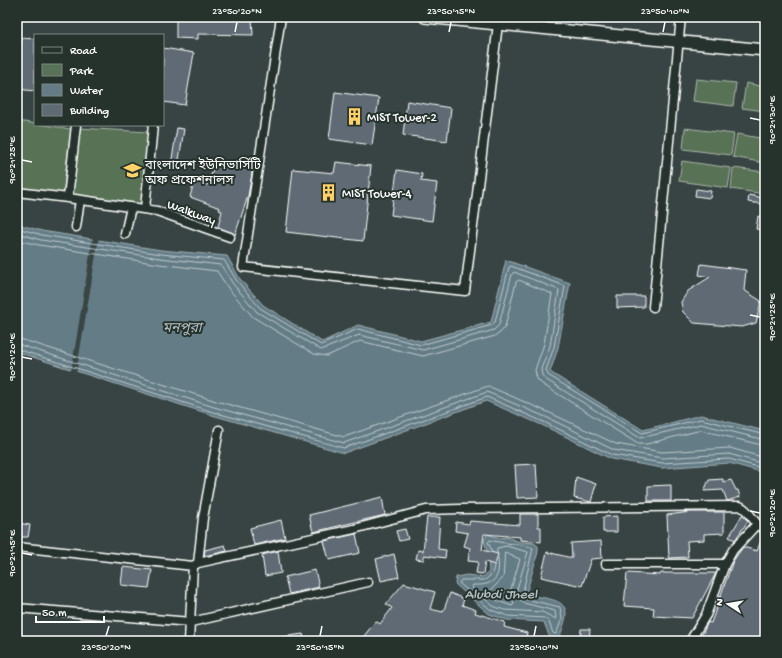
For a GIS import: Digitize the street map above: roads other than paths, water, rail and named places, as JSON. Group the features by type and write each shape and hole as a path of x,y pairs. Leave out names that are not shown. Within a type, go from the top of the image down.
{"street":[{"path":"281,17 243,267 465,291 498,24"},
{"path":"425,17 498,24 547,23 679,42 765,50"},
{"path":"653,307 681,17"},
{"path":"68,198 76,126"},
{"path":"145,209 153,126"},
{"name":"Walkway","path":"17,192 157,211 230,237"},
{"path":"76,227 80,200"},
{"path":"126,234 131,208"},
{"path":"189,641 195,564 218,430"},
{"path":"17,547 195,564 332,534 426,510 740,506 748,510 756,525 765,530"},
{"path":"690,641 706,615 725,564 733,550 756,525"},
{"path":"606,564 725,564"},
{"path":"17,608 191,622 368,582"}],"water":[{"name":"মনপুরা","path":"17,224 42,231 161,250 227,256 240,279 263,305 322,342 358,325 421,341 491,322 506,260 570,283 558,348 550,372 643,430 701,415 765,431 765,473 729,463 662,468 611,459 544,426 486,401 344,453 212,415 17,352"},
{"name":"Alubdi Jheel","path":"487,534 500,538 507,537 520,542 534,543 538,546 538,552 526,594 556,601 565,608 566,615 564,624 557,641 551,641 544,622 507,620 489,614 455,584 456,577 467,575 483,577 489,572 488,554 484,541"}],"place":[{"name":"MIST Tower-2","path":"354,116"},
{"name":"বাংলাদেশ ইউনিভার্সিটি অফ প্রফেশনালস","path":"132,171"},
{"name":"MIST Tower-4","path":"329,192"}]}
